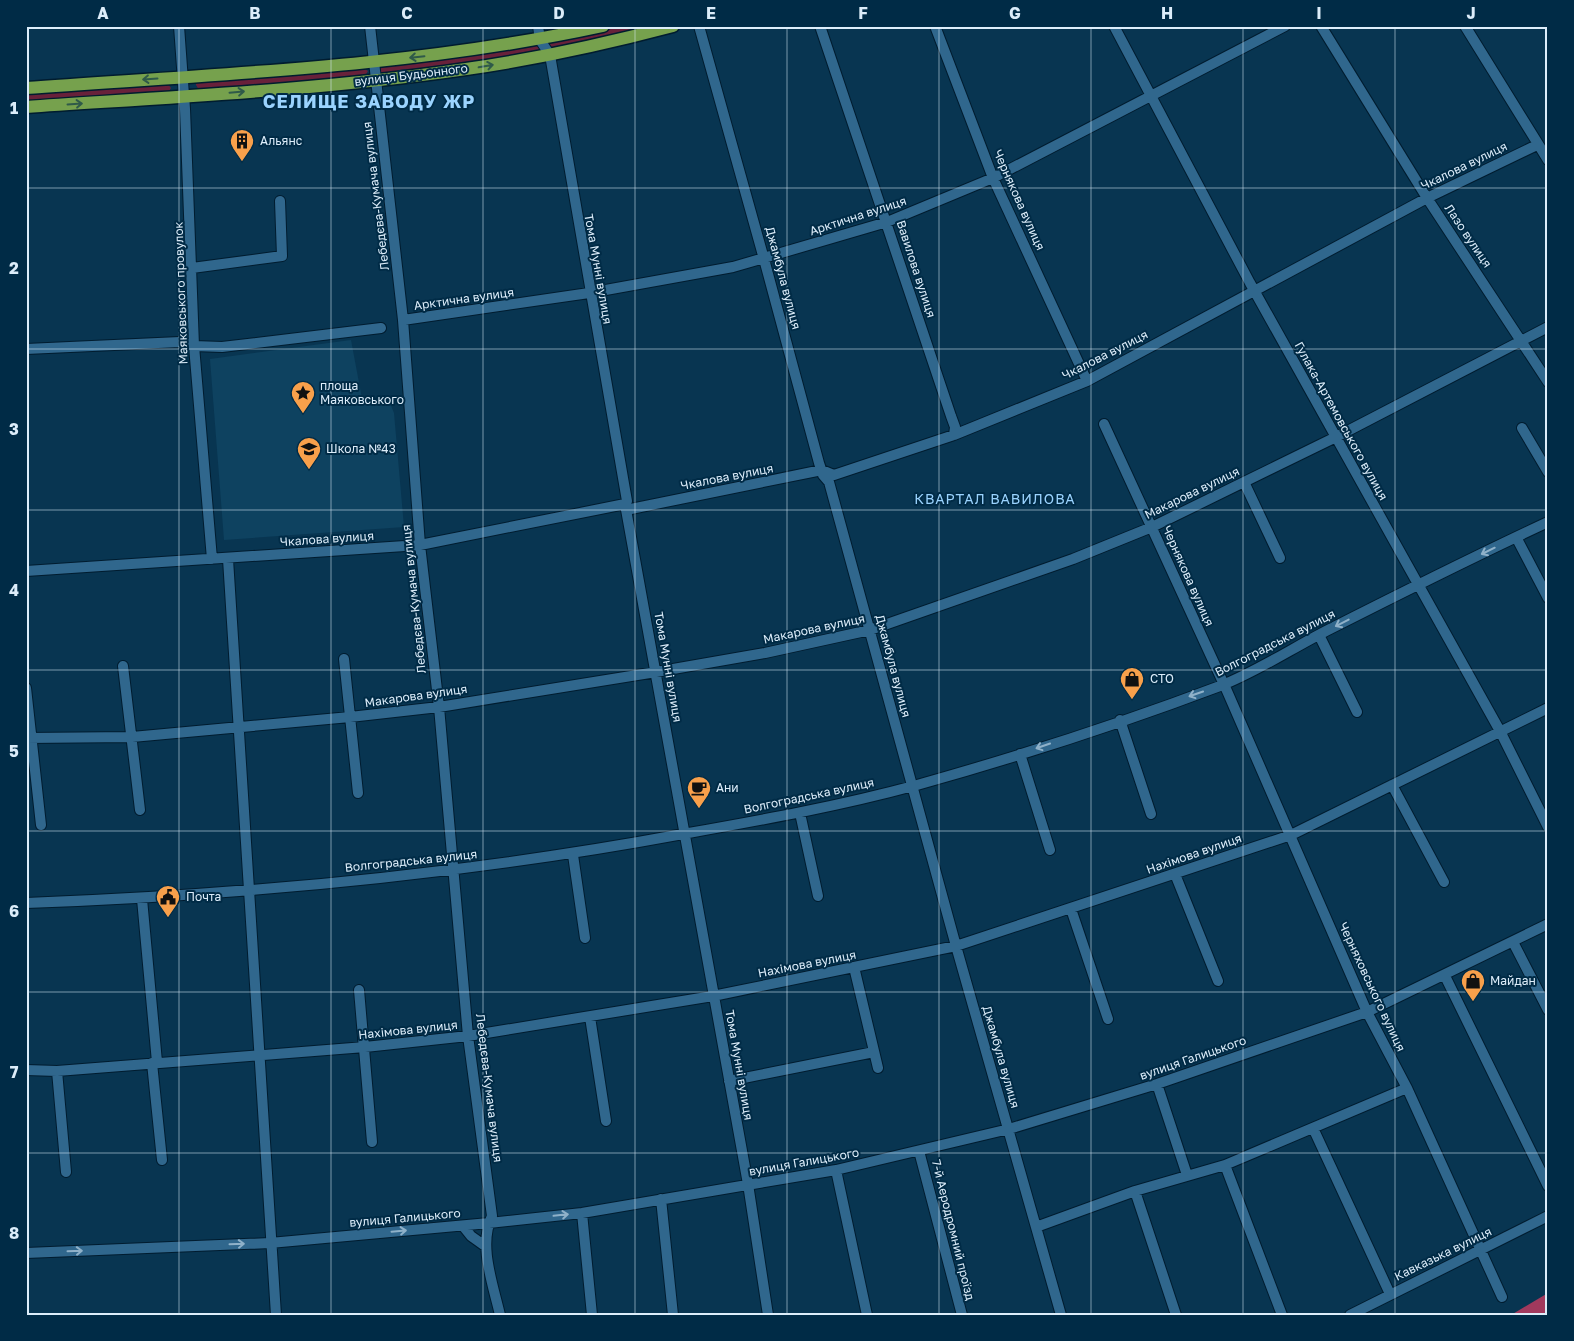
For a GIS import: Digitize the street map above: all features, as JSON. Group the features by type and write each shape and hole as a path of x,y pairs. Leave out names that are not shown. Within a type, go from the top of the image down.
{"main road":[{"name":"вулиця Будьонного","path":"26,88 373,61 468,51 540,40 603,26"},
{"name":"вулиця Будьонного","path":"26,107 375,80 466,69 550,55 673,26"}],"street":[{"name":"Маяковського провулок","path":"179,26 184,96 194,346 212,559"},
{"name":"Лебедєва-Кумача вулиця","path":"370,26 402,320 420,545 439,707 468,1036 492,1216 485,1246 500,1315"},
{"name":"Тома Мунні вулиця","path":"538,26 540,40 550,55 589,293 627,501 626,507 748,1184 768,1315"},
{"name":"Джамбула вулиця","path":"699,26 822,470 829,482 956,946 1061,1315"},
{"name":"Вавилова вулиця","path":"820,26 955,427 954,435"},
{"name":"Чернякова вулиця","path":"934,26 993,178 1087,381"},
{"name":"Гулака-Артемовського вулиця","path":"1114,26 1254,290 1500,731 1548,827"},
{"name":"Арктична вулиця","path":"402,320 589,293 733,267 887,222 993,178 1285,26"},
{"name":"Лазо вулиця","path":"1321,26 1427,198 1523,341 1548,382"},
{"path":"1465,26 1548,160"},
{"name":"Чкалова вулиця","path":"26,571 420,545 822,470 834,475 954,435 1087,381 1427,198 1537,145"},
{"path":"192,268 282,256 280,201"},
{"name":"Макарова вулиця","path":"29,738 132,737 439,707 765,653 870,630 1065,562 1152,527 1336,437 1548,327"},
{"path":"26,349 180,342 194,346 222,347 381,328"},
{"name":"Чернякова вулиця","path":"1104,424 1224,684"},
{"path":"1522,428 1548,472"},
{"path":"1244,482 1280,558"},
{"name":"Волгоградська вулиця","path":"26,903 142,899 453,871 573,855 800,813 913,786 1020,754 1224,684 1418,584 1548,522"},
{"path":"1516,537 1548,598"},
{"path":"228,558 276,1315"},
{"path":"1319,635 1358,712"},
{"path":"344,659 358,793"},
{"path":"123,666 140,810"},
{"name":"Черняховського вулиця","path":"1224,684 1367,1012 1407,1088 1502,1297"},
{"path":"26,688 29,738 41,825"},
{"name":"Нахімова вулиця","path":"26,1070 57,1071 365,1047 468,1036 713,996 956,946 1291,835 1548,708"},
{"path":"1120,720 1152,814"},
{"path":"1020,754 1050,850"},
{"path":"1392,785 1444,882"},
{"path":"800,813 818,896"},
{"path":"573,855 585,938"},
{"path":"1176,874 1218,981"},
{"path":"142,899 162,1160"},
{"path":"1071,909 1108,1019"},
{"name":"вулиця Галицького","path":"26,1253 270,1243 463,1226 582,1213 836,1170 1009,1129 1157,1084 1367,1012 1548,924"},
{"path":"1513,942 1548,1010"},
{"path":"854,967 878,1068"},
{"path":"1444,976 1548,1186"},
{"path":"359,990 372,1142"},
{"path":"590,1017 606,1121"},
{"path":"729,1081 874,1052"},
{"path":"57,1071 66,1172"},
{"path":"1157,1084 1187,1175"},
{"path":"1036,1227 1135,1191 1225,1165 1407,1088"},
{"path":"1313,1128 1390,1294"},
{"name":"7-й Аеродромний проїзд","path":"919,1151 962,1315"},
{"path":"1225,1165 1282,1315"},
{"path":"836,1170 866,1315"},
{"path":"1135,1191 1176,1315"},
{"path":"660,1199 673,1315"},
{"path":"582,1213 592,1315"},
{"name":"Кавказька вулиця","path":"1350,1315 1548,1216"},
{"path":"463,1226 471,1236 485,1246"}],"shaded area":[{"path":"625,26 657,26 551,50 547,43"},
{"path":"538,45 543,51 476,63 379,73 380,67 473,56"},
{"path":"363,68 368,71 365,76 199,90 196,85 196,82"},
{"path":"168,84 171,88 168,93 26,102 26,93"},
{"name":"Школа №43","path":"351,340 363,404 390,403 394,413 404,527 224,540 210,359"},
{"path":"1548,1293 1548,1315 1511,1315"}],"place":[{"name":"Альянс","path":"242,162"},
{"name":"площа Маяковського","path":"303,414"},
{"name":"Школа №43","path":"309,470"},
{"name":"СТО","path":"1132,700"},
{"name":"Ани","path":"699,809"},
{"name":"Почта","path":"168,918"},
{"name":"Майдан","path":"1473,1002"}],"district":[{"name":"СЕЛИЩЕ ЗАВОДУ ЖР","path":"369,102"},
{"name":"КВАРТАЛ ВАВИЛОВА","path":"995,499"}]}
